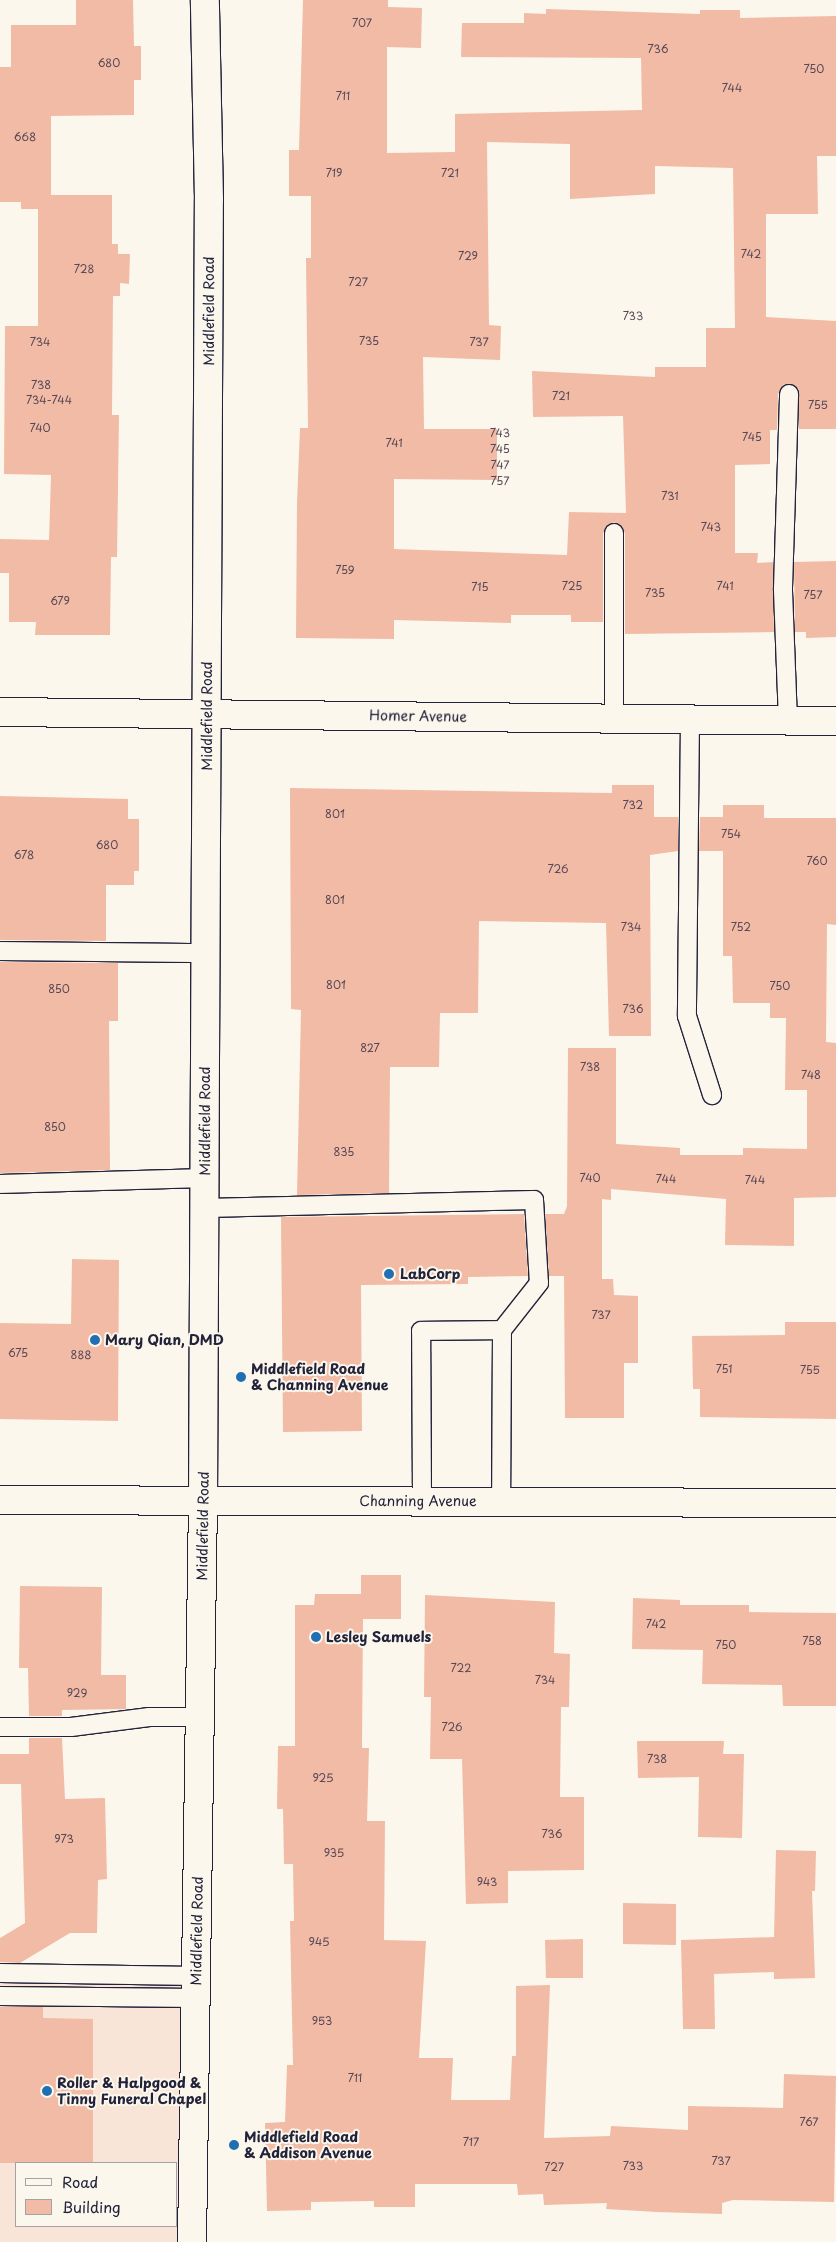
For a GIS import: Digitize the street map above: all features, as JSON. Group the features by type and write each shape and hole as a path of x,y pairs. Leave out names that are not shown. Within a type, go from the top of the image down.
{"main road":[{"name":"Middlefield Road","path":"192,2242 203,1500 205,1208 209,200 205,0"},
{"name":"Homer Avenue","path":"0,712 836,721"},
{"name":"Channing Avenue","path":"0,1500 836,1503"}],"lane":[{"path":"788,721 782,588 789,394"},
{"path":"614,533 614,719"},
{"path":"690,720 687,1016 712,1094"},
{"path":"0,951 206,953"},
{"path":"0,1184 205,1178"},
{"path":"205,1208 534,1200 538,1283 502,1330 501,1501"},
{"path":"422,1501 421,1331 502,1330"},
{"path":"0,1727 71,1727 149,1717 200,1716"},
{"path":"0,1973 196,1987"},
{"path":"0,1996 196,1987"}],"shaded area":[{"path":"0,1983 187,1985 187,2242 0,2242"}],"building":[{"path":"76,0 133,0 134,46 141,46 141,80 134,80 134,115 51,116 51,195 112,195 112,244 118,244 118,254 130,254 129,284 120,283 120,296 113,296 112,415 119,415 117,557 111,557 110,635 35,635 36,622 9,622 9,573 0,573 0,539 49,540 51,475 4,474 5,326 38,326 38,209 21,209 21,202 0,202 0,67 11,67 11,25 76,25"},
{"path":"303,0 388,0 388,7 422,8 421,48 387,47 387,153 455,152 455,114 642,110 641,58 461,57 462,23 524,23 524,13 546,14 546,9 700,14 700,10 740,10 740,18 836,16 836,156 817,156 818,214 766,214 766,317 836,321 836,429 799,429 799,389 784,384 778,394 777,430 770,430 770,464 735,465 735,553 758,553 757,563 773,562 774,632 625,634 625,533 614,522 603,533 603,622 571,622 571,615 511,615 511,623 394,620 394,639 296,638 297,503 300,428 308,428 306,258 311,258 311,196 289,196 289,150 299,150","holes":["487,142 570,144 570,199 655,194 655,166 733,168 735,328 706,328 706,367 655,367 655,377 532,371 533,417 623,416 626,513 569,512 567,555 394,549 394,479 497,480 497,429 424,429 423,357 500,360 501,326 489,325"]},
{"path":"836,561 836,637 806,638 806,632 795,632 794,562"},
{"path":"612,785 654,785 654,817 678,817 678,851 650,855 651,1036 609,1036 606,923 479,921 478,1013 440,1013 439,1067 390,1067 389,1193 297,1195 301,1010 291,1009 290,788 612,793"},
{"path":"0,796 128,799 128,819 139,819 139,871 134,871 134,885 106,885 106,941 0,940"},
{"path":"723,805 764,805 764,818 836,818 836,925 827,924 826,1042 836,1043 836,1197 794,1198 794,1246 725,1245 726,1199 611,1189 611,1200 602,1199 602,1279 613,1279 614,1295 638,1296 638,1363 624,1363 624,1418 565,1418 564,1276 549,1276 545,1214 564,1214 567,1206 568,1048 616,1048 616,1144 680,1148 680,1155 743,1155 743,1148 807,1149 807,1090 785,1090 786,1018 770,1018 770,1003 733,1003 732,956 723,956 723,851 699,851 700,817 723,817"},
{"path":"0,962 118,963 118,1021 109,1021 110,1170 0,1173"},
{"path":"524,1214 528,1276 468,1277 468,1284 361,1285 362,1431 283,1432 281,1217"},
{"path":"72,1259 119,1260 118,1421 0,1419 0,1323 71,1324"},
{"path":"785,1322 836,1322 836,1419 700,1417 700,1389 693,1389 692,1336 785,1335"},
{"path":"361,1575 401,1575 401,1619 363,1619 362,1748 369,1748 367,1821 385,1821 384,1940 426,1941 419,2058 453,2058 451,2100 510,2100 512,2056 516,2056 516,1986 550,1985 544,2138 610,2136 611,2126 688,2130 688,2106 783,2108 784,2074 836,2076 834,2202 733,2200 722,2203 722,2214 657,2212 606,2209 607,2203 544,2205 543,2194 518,2195 517,2184 415,2184 415,2207 374,2207 374,2201 311,2202 311,2210 267,2211 265,2123 285,2122 287,2065 293,2065 290,1921 294,1921 293,1864 284,1864 283,1809 277,1809 278,1746 295,1746 295,1605 314,1605 315,1594 361,1594"},
{"path":"20,1586 102,1587 101,1675 126,1675 126,1709 62,1710 62,1716 29,1716 28,1668 19,1668"},
{"path":"425,1595 555,1602 554,1653 570,1654 569,1707 561,1707 560,1797 584,1797 584,1870 508,1871 508,1903 466,1904 462,1759 430,1759 431,1697 424,1697"},
{"path":"633,1598 680,1600 680,1605 749,1605 749,1612 836,1613 836,1706 783,1706 782,1685 702,1684 703,1650 632,1649"},
{"path":"29,1738 62,1738 65,1799 105,1798 107,1879 98,1880 97,1933 70,1933 20,1963 0,1962 0,1938 25,1923 21,1784 0,1784 0,1754 29,1754"},
{"path":"637,1741 724,1741 723,1754 744,1754 742,1838 698,1837 699,1777 638,1778"},
{"path":"776,1850 816,1851 815,1891 812,1891 815,1978 774,1979 774,1972 714,1974 715,2029 683,2029 681,1940 774,1937"},
{"path":"623,1903 676,1904 676,1945 623,1944"},
{"path":"583,1939 583,1978 546,1978 545,1940"},
{"name":"Roller & Halpgood & Tinny Funeral Chapel","path":"0,2007 43,2007 43,2018 93,2019 93,2162 0,2163"}],"place":[{"name":"LabCorp","path":"389,1274"},
{"name":"Mary Qian, DMD","path":"95,1340"},
{"name":"Middlefield Road & Channing Avenue","path":"241,1377"},
{"name":"Lesley Samuels","path":"316,1637"},
{"name":"Roller & Halpgood & Tinny Funeral Chapel","path":"47,2091"},
{"name":"Middlefield Road & Addison Avenue","path":"234,2145"}]}
